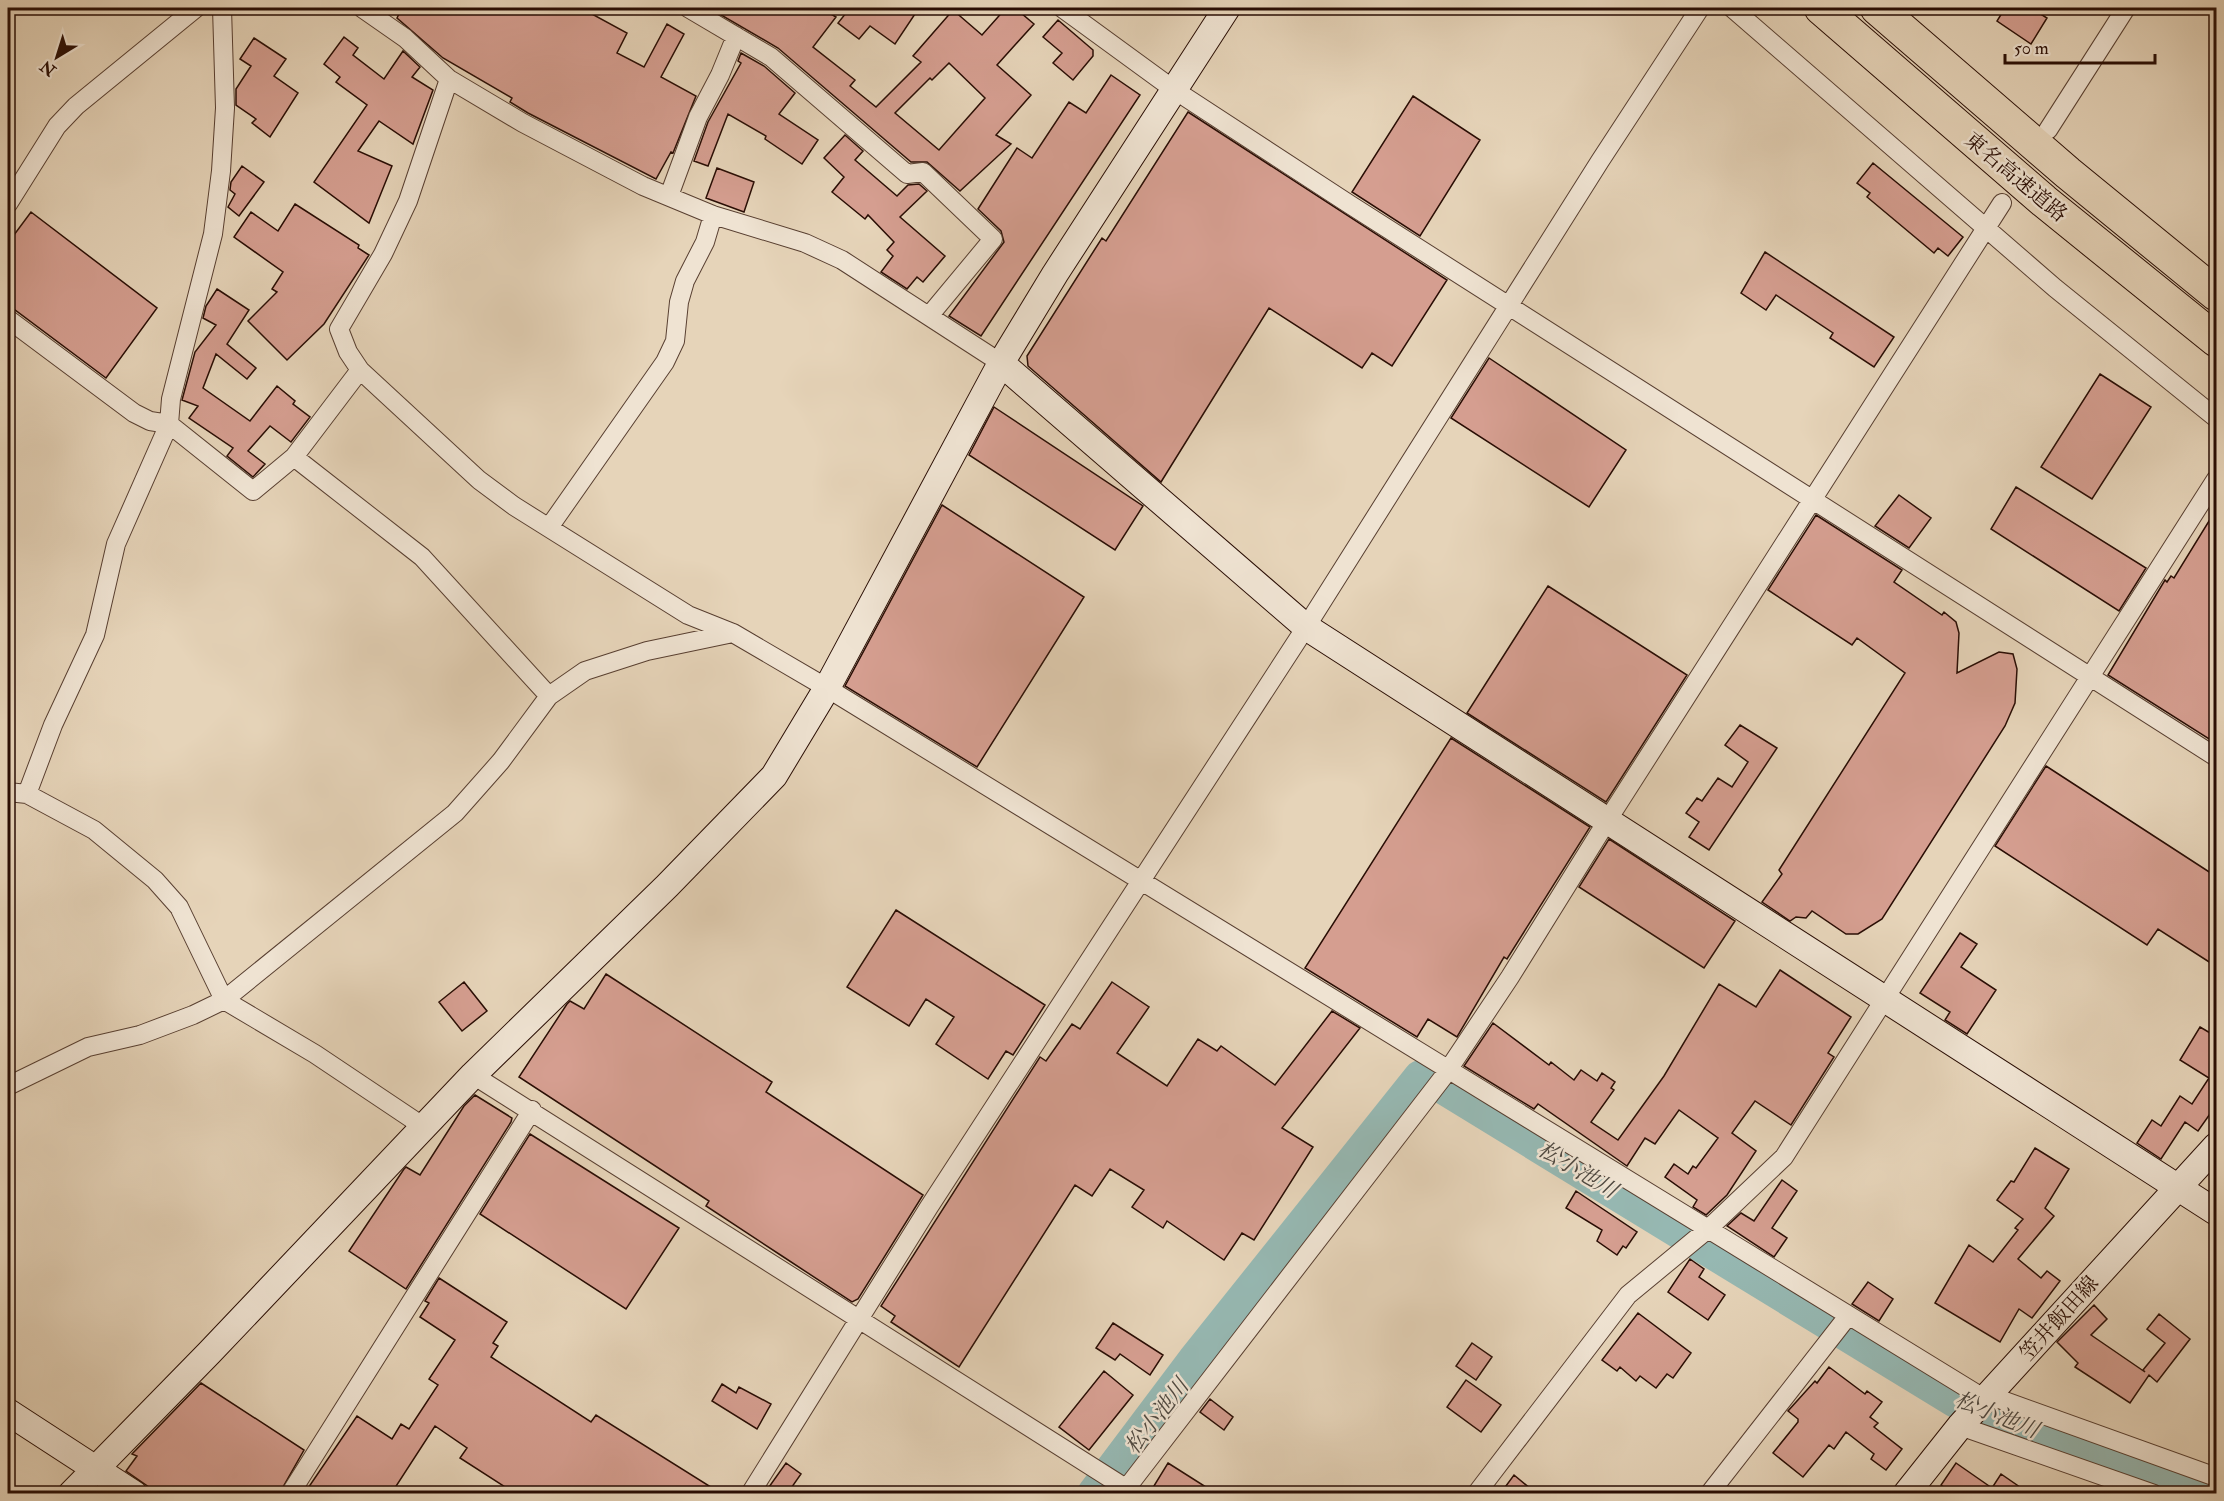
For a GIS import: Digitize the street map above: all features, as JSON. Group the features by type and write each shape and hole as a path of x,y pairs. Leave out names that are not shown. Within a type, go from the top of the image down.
{"highway":[{"name":"東名高速道路","path":"1821,8 2044,201 2217,340"},
{"name":"東名高速道路","path":"1877,8 2068,173 2217,294"}],"street":[{"path":"8,204 57,126 76,106 196,8"},
{"path":"27,794 53,725 95,635 116,543 169,424 171,399 213,234 222,171 225,108 221,61 222,8"},
{"path":"362,8 405,38 449,79 564,145 642,186 713,215 806,243 842,260 929,316 1001,363 1306,627 2217,1212"},
{"path":"688,8 771,57 907,174 923,172 993,239 929,316"},
{"path":"1062,8 1173,89 2217,757"},
{"path":"71,1494 473,1076 667,886 774,776 827,688 1001,363 1173,89 1227,8"},
{"path":"750,1494 858,1320 1139,880 1306,627 1508,305 1700,8"},
{"path":"1732,8 2127,348 2217,418"},
{"path":"2048,130 2126,8"},
{"path":"669,196 698,117 720,75 736,36"},
{"path":"449,79 408,201 383,254 339,329 348,352 360,370 479,480 514,506 550,526 688,615 733,633 827,688 1446,1073 1848,1316 1976,1408 2154,1494"},
{"path":"473,1076 532,1110 1126,1490 1446,1073 1510,977 1984,227 2002,203"},
{"path":"550,526 665,362 675,341 679,302 685,281 705,242 713,215"},
{"path":"8,319 134,413 150,421 169,424 253,491 294,457 360,370"},
{"path":"294,457 422,557 549,696"},
{"path":"1476,1494 1628,1295 1707,1229 1784,1157 2217,479"},
{"path":"8,1086 88,1047 140,1035 193,1015 224,1000 455,813 501,761 549,696 585,671 647,651 733,633"},
{"path":"8,792 27,794 94,830 155,880 179,908 224,1000 315,1054 424,1127"},
{"path":"290,1494 532,1110"},
{"name":"笠井飯田線","path":"1906,1494 1976,1408 2217,1146"},
{"path":"1709,1494 1848,1316"},
{"path":"1976,1408 2217,1477"},
{"path":"8,1412 135,1494"}],"building":[{"path":"402,8 581,8 627,33 617,53 644,67 667,24 684,34 661,77 696,96 673,153 671,152 656,179 528,113 510,102 512,98 443,58 397,18"},
{"path":"709,8 821,8 836,17 813,47 855,80 850,86 876,107 921,62 913,56 953,10 982,35 1006,8 1015,8 1034,24 997,65 1031,95 996,135 1011,144 960,191 927,162 911,162 778,48","holes":["949,63 985,98 939,150 895,113 930,78 932,80"]},
{"path":"850,8 919,8 895,44 870,26 859,39 838,23"},
{"path":"2005,8 2031,8 2047,18 2031,44 1997,21"},
{"path":"1058,20 1093,50 1093,56 1073,80 1053,63 1062,53 1043,37"},
{"path":"344,37 358,48 353,55 384,79 403,51 420,67 412,77 433,90 413,144 379,121 358,151 392,166 369,223 314,182 367,105 336,82 340,77 324,64"},
{"path":"254,38 286,59 274,76 298,93 270,137 252,123 256,119 236,105 236,89 251,66 240,59"},
{"path":"741,53 764,66 795,93 779,114 818,140 802,164 765,139 766,136 728,114 708,166 694,161 708,122 741,63 738,61"},
{"path":"1111,75 1140,95 981,336 949,316 1004,242 1001,231 978,209 1017,148 1032,158 1069,102 1086,113"},
{"path":"1413,96 1480,140 1420,236 1352,192"},
{"path":"1188,112 1447,280 1392,366 1372,353 1362,368 1269,308 1161,482 1028,366 1027,356 1102,238 1106,241"},
{"path":"845,135 863,151 855,160 897,196 908,185 919,184 927,191 900,217 945,256 923,282 917,277 907,289 881,272 893,256 887,250 894,242 868,215 865,219 832,192 844,177 824,158"},
{"path":"1873,163 1963,237 1948,256 1938,248 1934,253 1867,197 1870,193 1857,183"},
{"path":"242,166 264,182 239,216 228,207 235,194 230,190 231,182"},
{"path":"717,168 754,182 744,212 706,198"},
{"path":"295,204 359,245 358,248 369,255 324,324 287,360 248,321 277,292 272,289 283,272 234,237 251,212 278,231"},
{"path":"31,212 157,308 106,378 15,310 8,308 8,243"},
{"path":"1765,252 1894,337 1874,367 1830,338 1833,333 1776,295 1766,310 1741,293"},
{"path":"217,289 249,310 227,344 256,368 247,379 216,354 203,388 250,421 277,386 295,401 293,404 310,417 291,442 270,426 248,451 265,464 253,477 227,456 233,448 189,418 198,406 182,400 195,352 216,325 203,318 206,306"},
{"path":"1489,358 1626,450 1589,507 1451,418"},
{"path":"2100,374 2151,407 2092,499 2041,467"},
{"path":"994,407 1143,506 1115,550 969,455"},
{"path":"2016,487 2146,568 2119,611 1991,529"},
{"path":"1899,495 1931,518 1909,548 1875,526"},
{"path":"942,505 1084,597 977,767 845,686"},
{"path":"2217,508 2217,744 2108,675 2165,580 2167,582 2171,576 2174,578"},
{"path":"1816,515 1902,570 1894,582 1942,615 1944,612 1956,622 1959,633 1957,673 1999,652 2013,654 2017,669 2015,703 2005,726 1882,919 1858,934 1846,934 1812,911 1806,918 1796,917 1790,921 1762,902 1782,874 1779,870 1905,673 1857,638 1852,645 1768,590"},
{"path":"1548,586 1687,675 1606,802 1467,713"},
{"path":"1740,725 1777,748 1709,850 1689,837 1699,822 1686,813 1697,798 1702,801 1718,778 1732,787 1748,762 1725,745"},
{"path":"1451,738 1590,827 1507,959 1504,957 1457,1037 1428,1019 1417,1037 1305,968"},
{"path":"2046,766 2217,877 2217,967 2158,929 2147,945 1995,846"},
{"path":"1609,839 1735,921 1704,968 1579,887"},
{"path":"896,910 1045,1005 1013,1055 1006,1051 988,1079 936,1044 954,1017 926,999 909,1026 847,987"},
{"path":"1960,933 1977,944 1961,967 1996,990 1967,1034 1945,1020 1950,1012 1920,993"},
{"path":"1780,970 1851,1017 1828,1053 1834,1057 1791,1125 1755,1101 1732,1133 1756,1151 1727,1195 1706,1215 1693,1207 1697,1200 1665,1177 1674,1164 1688,1174 1693,1166 1696,1168 1718,1138 1679,1110 1655,1144 1645,1138 1627,1166 1538,1104 1534,1109 1464,1066 1493,1023 1549,1065 1551,1062 1574,1080 1581,1070 1597,1081 1602,1073 1615,1082 1611,1088 1614,1090 1591,1122 1618,1140 1664,1076 1719,984 1756,1007"},
{"path":"606,974 772,1082 766,1092 923,1195 858,1299 852,1302 706,1206 709,1201 519,1077 567,1004 570,1001 584,1009"},
{"path":"464,982 487,1011 462,1031 439,1002"},
{"path":"1112,982 1149,1007 1117,1053 1167,1086 1198,1039 1217,1051 1221,1046 1275,1085 1332,1011 1360,1028 1282,1128 1313,1147 1254,1240 1242,1233 1224,1260 1167,1221 1163,1228 1132,1207 1144,1190 1110,1169 1092,1196 1075,1185 959,1367 891,1322 895,1316 881,1306 1040,1057 1046,1061 1072,1024 1080,1029"},
{"path":"2200,1027 2217,1037 2217,1104 2198,1131 2185,1122 2161,1159 2137,1143 2152,1120 2161,1126 2180,1096 2192,1104 2209,1078 2180,1060"},
{"path":"475,1095 512,1118 511,1122 406,1289 349,1251 404,1169 406,1167 420,1175 464,1106"},
{"path":"530,1134 679,1228 626,1309 480,1214"},
{"path":"2035,1148 2069,1169 2045,1208 2054,1216 2018,1259 2041,1278 2047,1271 2060,1281 2032,1318 2019,1309 2000,1342 1935,1303 1969,1245 1993,1262 2018,1230 2015,1228 2023,1219 1997,1200 2011,1181 2014,1182"},
{"path":"1782,1180 1797,1191 1772,1228 1787,1238 1774,1257 1727,1226 1741,1213 1754,1221"},
{"path":"1576,1191 1637,1232 1626,1248 1623,1246 1617,1255 1597,1241 1602,1230 1566,1208"},
{"path":"1690,1259 1704,1269 1699,1277 1725,1295 1708,1320 1668,1292"},
{"path":"439,1278 507,1322 493,1343 498,1346 491,1357 591,1422 596,1415 722,1494 516,1494 460,1458 467,1448 435,1426 391,1494 304,1494 357,1416 392,1439 401,1424 409,1429 438,1385 429,1379 455,1340 420,1317 429,1303 425,1301"},
{"path":"1868,1282 1893,1299 1879,1321 1852,1304"},
{"path":"2094,1305 2107,1319 2091,1335 2145,1372 2143,1370 2165,1343 2147,1329 2159,1314 2190,1339 2157,1382 2149,1375 2130,1403 2075,1367 2078,1363 2057,1342"},
{"path":"1638,1313 1691,1353 1673,1378 1667,1374 1656,1388 1640,1376 1636,1381 1620,1367 1617,1371 1602,1360"},
{"path":"1113,1323 1163,1355 1150,1375 1120,1354 1115,1360 1096,1348"},
{"path":"1472,1343 1492,1357 1476,1380 1456,1366"},
{"path":"1829,1367 1865,1394 1867,1391 1882,1402 1870,1417 1878,1423 1874,1427 1902,1449 1886,1470 1871,1459 1874,1454 1846,1432 1834,1449 1829,1445 1803,1477 1773,1453 1798,1422 1798,1419 1788,1411 1815,1381 1817,1383"},
{"path":"1104,1371 1133,1395 1089,1450 1059,1427"},
{"path":"1466,1380 1501,1405 1481,1432 1447,1407"},
{"path":"201,1383 304,1450 279,1494 159,1494 126,1471 137,1456 132,1454"},
{"path":"722,1384 736,1393 739,1387 771,1404 757,1429 712,1401"},
{"path":"1210,1399 1233,1417 1224,1430 1200,1412"},
{"path":"786,1463 801,1474 787,1494 764,1494"},
{"path":"1168,1463 1217,1494 1149,1494"},
{"path":"1956,1463 1992,1488 2001,1474 2030,1494 1953,1494 1941,1485"},
{"path":"1514,1475 1537,1494 1500,1494"}],"waterway":[{"name":"松小池川","path":"1095,1494 1195,1361 1421,1078 1430,1078 1956,1400 2207,1494"}]}
